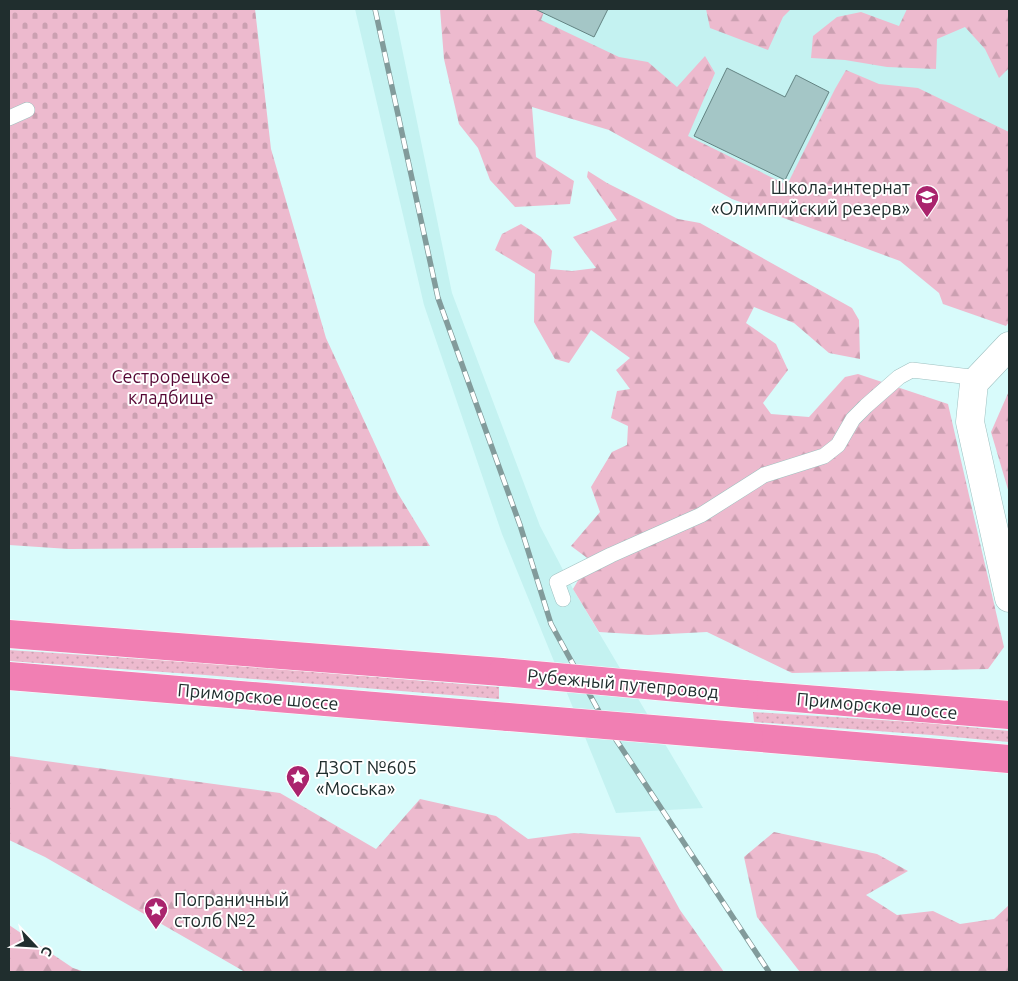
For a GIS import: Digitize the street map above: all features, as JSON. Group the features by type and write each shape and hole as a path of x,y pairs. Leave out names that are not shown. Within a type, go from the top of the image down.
{"highway":[{"name":"Рубежный путепровод","path":"9,634 502,672 744,694"},
{"name":"Приморское шоссе","path":"9,676 1009,759"},
{"name":"Приморское шоссе","path":"744,694 1009,715"}],"street":[{"path":"1009,346 974,383 970,422 1009,598"}],"lane":[{"path":"9,118 27,110"},
{"path":"563,599 557,582 611,555 701,515 764,475 824,456 838,445 853,419 866,406 899,377 912,370 979,378"}],"shaded area":[{"path":"355,9 394,9 452,293 540,526 573,589 703,808 616,813 502,534 424,305"},
{"name":"Школа-интернат «Олимпийский резерв»","path":"532,9 1009,9 1009,297 681,139 532,29"}],"green space":[{"name":"Сестрорецкое кладбище","path":"9,9 255,9 271,149 326,338 397,492 430,546 69,549 9,545"},
{"path":"440,9 545,9 541,20 619,57 648,62 677,87 705,56 715,73 688,136 787,185 846,70 879,84 918,88 1009,132 1009,322 1006,326 943,304 939,293 900,261 732,199 609,130 532,107 536,157 574,181 570,204 515,207 490,180 478,148 459,124 444,59"},
{"path":"706,9 791,9 783,17 768,50 710,28"},
{"path":"907,9 1009,9 1009,68 999,78 985,49 965,27 937,39 936,69 887,67 845,60 811,58 813,36 837,17 861,12 899,26"},
{"path":"588,171 607,183 678,219 700,223 852,308 859,320 860,359 829,353 794,323 754,307 746,323 776,344 788,370 763,403 771,414 809,417 845,377 858,374 948,404 1004,647 988,669 792,673 707,632 648,635 599,632 573,589 590,560 571,546 600,512 591,487 612,452 627,445 628,426 611,418 617,391 630,389 616,370 630,358 591,330 569,363 555,359 534,322 535,274 495,250 502,234 521,224 541,237 552,251 550,269 572,271 596,268 573,237 617,220 587,177"},
{"path":"1009,391 1009,493 991,432"},
{"path":"9,650 205,663 499,687 499,699 9,661"},
{"path":"753,712 929,723 1009,731 1009,742 754,722"},
{"path":"9,756 280,793 376,849 420,799 496,816 528,839 574,833 640,837 680,910 724,972 245,972 45,857 9,840"},
{"path":"774,832 877,854 908,871 866,895 897,915 933,911 960,924 994,919 1009,905 1009,972 800,972 757,917 744,857"},
{"path":"9,925 73,968 85,972 9,972"}],"building":[{"path":"535,9 608,9 594,37"},
{"path":"727,68 785,97 796,75 829,92 785,180 694,136"}],"railway":[{"path":"375,9 438,298 520,525 551,624 607,726 769,972"}],"place":[{"name":"Школа-интернат «Олимпийский резерв»","path":"927,218"},
{"name":"ДЗОТ №605 «Моська»","path":"298,798"},
{"name":"Пограничный столб №2","path":"156,930"}]}
